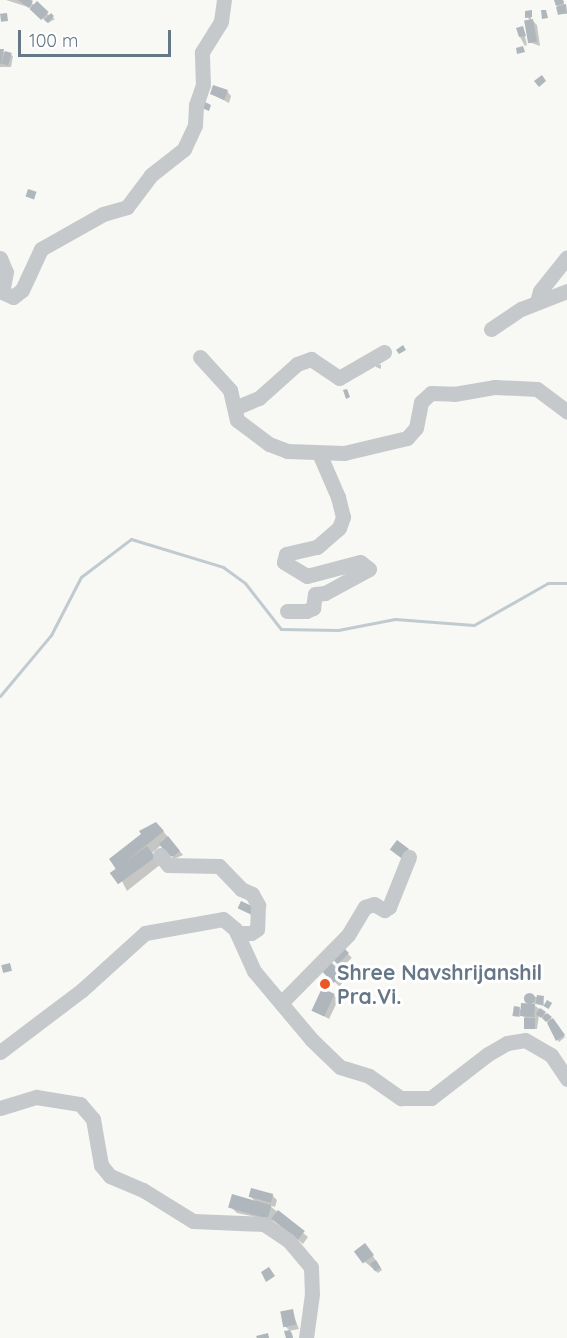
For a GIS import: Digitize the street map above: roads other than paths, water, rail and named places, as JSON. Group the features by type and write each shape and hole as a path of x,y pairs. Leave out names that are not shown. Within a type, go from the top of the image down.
{"street":[{"path":"0,258 6,272 2,292 13,297 22,290 41,249 103,214 127,207 151,175 184,149 195,125 196,105 203,85 202,52 223,17 224,0"},
{"path":"537,302 540,291 567,257"},
{"path":"491,329 537,302 567,291"},
{"path":"235,408 259,398 297,364 311,359 339,378 384,352"},
{"path":"200,357 230,390 237,420 269,444 287,451 319,453 377,447 406,438 416,428 421,402 431,393 454,394 495,387 537,389 567,412"},
{"path":"287,611 306,611 313,608 315,594 325,593 369,569 360,562 308,576 284,562 286,554 317,548 339,528 343,517 338,497 319,453"},
{"path":"160,855 168,865 219,866 241,889 252,894 258,905 257,929 251,933 237,933"},
{"path":"281,1003 348,935 365,907 374,904 384,910 389,907 409,857"},
{"path":"0,1052 82,990 145,933 211,919 223,919 237,933 254,971 340,1067 369,1076 401,1098 431,1098 488,1054 507,1043 525,1040 551,1055 567,1079"},
{"path":"0,1108 36,1097 80,1104 89,1110 93,1119 101,1165 110,1176 143,1190 193,1221 251,1221 264,1224 289,1241 305,1258 313,1277 306,1338"}],"waterway":[{"path":"0,696 51,635 81,577 131,539 223,567 245,583 281,629 338,630 395,619 474,625 548,583 567,583"}],"place":[{"name":"Shree Navshrijanshil Pra.Vi.","path":"325,984"}]}
